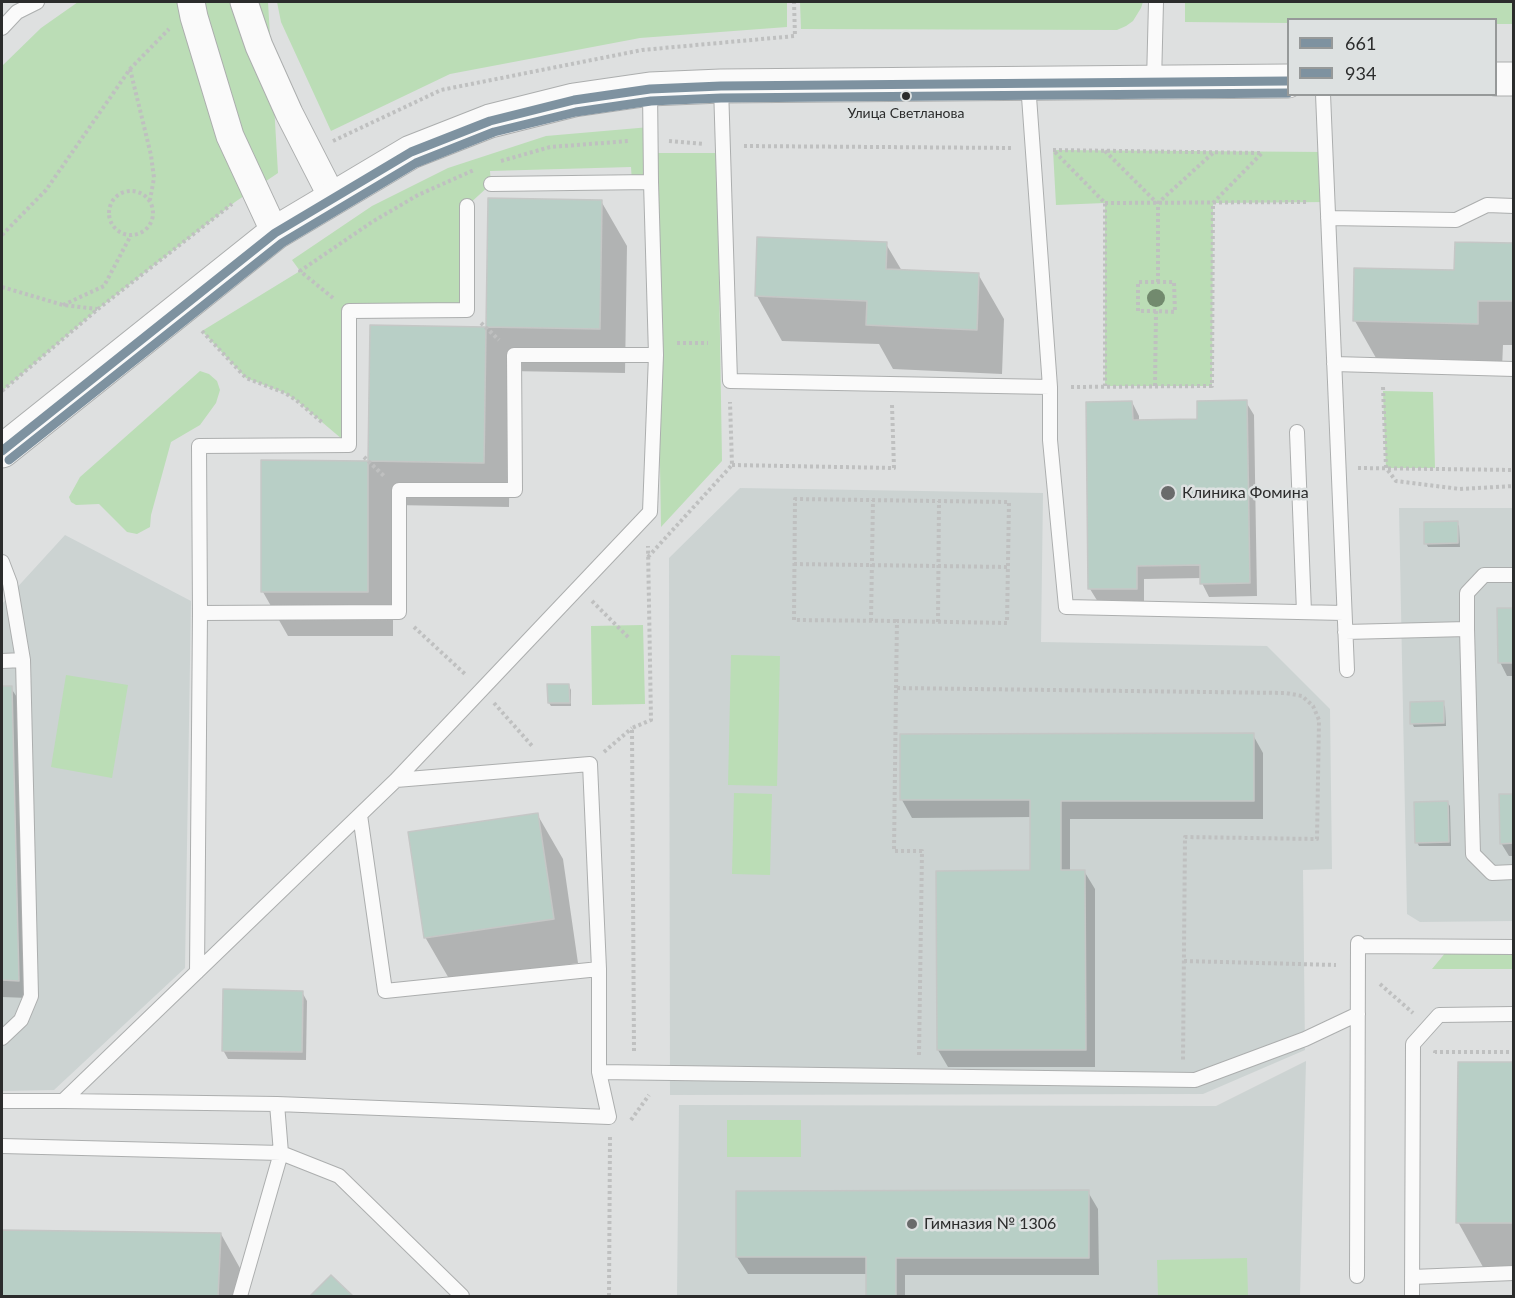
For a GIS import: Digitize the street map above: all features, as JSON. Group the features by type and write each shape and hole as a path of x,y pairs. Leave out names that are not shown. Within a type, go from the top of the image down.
{"street":[{"path":"191,2 230,136 275,233"},
{"path":"244,2 259,46 289,113 332,197"},
{"path":"1497,79 1514,79"},
{"path":"2,451 275,233 411,152 490,121 574,100 650,89 721,86 1287,81"}],"lane":[{"path":"2,28 17,12 37,2"},
{"path":"1154,82 1156,2"},
{"path":"1028,83 1050,387 1050,440 1066,607 1344,613"},
{"path":"721,86 730,381 1050,387"},
{"path":"63,1101 396,780 650,512 656,355 650,89"},
{"path":"1323,96 1347,670"},
{"path":"491,184 651,182"},
{"path":"1328,218 1456,220 1487,205 1514,206"},
{"path":"197,972 199,446 350,445 349,311 467,310 467,206"},
{"path":"200,613 399,612 399,490 515,490 514,355 656,355"},
{"path":"1334,364 1514,369"},
{"path":"1297,432 1304,612"},
{"path":"2,562 10,582 23,660 31,996 21,1020 2,1038"},
{"path":"1514,575 1484,575 1467,593 1473,854 1492,873 1514,872"},
{"path":"1345,632 1467,629"},
{"path":"2,661 23,660"},
{"path":"2,1101 277,1104 609,1117 599,1072 599,969 590,764 396,780"},
{"path":"360,815 386,991 599,969"},
{"path":"1357,1276 1358,944 1514,947"},
{"path":"599,1072 1195,1080 1305,1039 1358,1014"},
{"path":"1412,1296 1413,1044 1438,1015 1514,1014"},
{"path":"240,1296 280,1153 277,1104"},
{"path":"2,1146 280,1153 339,1176 462,1296"},
{"path":"1412,1277 1514,1273"}],"path":[{"path":"794,2 795,36"},
{"path":"2,235 46,190 130,69 169,29"},
{"path":"130,69 151,155 154,178 150,200 154,213 149,226 138,234 124,234 112,224 110,218 112,203 123,193 130,191 144,195 150,200"},
{"path":"650,140 722,145 1262,153 1213,203 1212,386 1050,387"},
{"path":"1053,150 1105,203 1105,386"},
{"path":"1105,151 1158,203 1158,282"},
{"path":"1158,203 1214,152"},
{"path":"2,391 98,309 254,188"},
{"path":"1105,203 1327,202"},
{"path":"63,305 104,286 131,235"},
{"path":"300,271 349,311"},
{"path":"1138,282 1174,282 1175,312 1156,311 1138,311 1138,282"},
{"path":"2,287 63,305 98,309"},
{"path":"467,310 514,355"},
{"path":"1155,386 1156,311"},
{"path":"202,332 246,378 285,393 308,411"},
{"path":"1382,365 1386,468 1396,481 1460,489 1514,486"},
{"path":"647,557 732,465 730,381"},
{"path":"732,465 894,468 892,383"},
{"path":"350,445 399,490"},
{"path":"1338,468 1514,470"},
{"path":"795,499 939,501 1009,502 1007,623 794,620 795,499"},
{"path":"871,621 873,500"},
{"path":"938,622 939,501"},
{"path":"590,764 632,728 651,720 647,557 650,512"},
{"path":"794,564 1008,567"},
{"path":"578,588 629,638"},
{"path":"897,621 894,850 922,851 919,1077"},
{"path":"896,688 1286,693 1302,696 1314,706 1319,720 1317,838 1185,837 1183,1080"},
{"path":"632,728 634,1073"},
{"path":"1184,962 1304,963 1358,967 1396,997 1428,1027 1435,1052 1435,1064"},
{"path":"1435,1052 1514,1052"},
{"path":"624,1129 650,1093 650,1073"},
{"path":"609,1117 611,1147 609,1296"},
{"path":"611,1147 618,1138"}],"shaded area":[{"path":"740,488 1043,493 1041,642 1267,646 1330,709 1332,869 1303,870 1305,1050 1203,1094 670,1095 669,558"},
{"path":"1399,508 1513,508 1513,921 1420,922 1407,914"},
{"path":"65,535 191,601 185,968 54,1090 2,1091 2,604"},
{"path":"1306,1061 1300,1296 677,1296 679,1105 1216,1106"}],"green space":[{"path":"78,2 268,2 278,173 235,202 98,309 2,391 2,66 41,28"},
{"path":"277,2 787,2 787,27 640,38 450,74 331,131 281,22"},
{"path":"800,2 1143,2 1133,21 1117,30 801,29"},
{"path":"1185,2 1513,2 1513,24 1497,24 1497,18 1287,18 1287,23 1185,22"},
{"path":"650,127 651,182 632,183 631,167 490,171 491,184 467,206 467,310 349,311 349,445 296,400 285,393 246,378 202,331 300,271 292,260 372,206 448,168 546,136"},
{"path":"1053,150 1325,152 1327,202 1213,203 1212,386 1105,386 1105,203 1056,205"},
{"path":"655,153 717,153 722,461 661,527"},
{"path":"200,371 209,374 217,381 220,390 216,403 200,425 171,442 151,515 150,527 137,534 127,532 99,504 76,505 71,502 69,497 80,477"},
{"path":"1383,391 1433,392 1435,468 1386,468"},
{"path":"643,625 645,704 592,705 591,626"},
{"path":"731,655 780,656 777,786 728,785"},
{"path":"66,675 128,685 112,778 51,767"},
{"path":"734,793 772,794 770,875 732,874"},
{"path":"1446,952 1513,952 1513,969 1432,969"},
{"path":"727,1120 801,1120 801,1157 727,1157"},
{"path":"1247,1258 1248,1296 1158,1296 1157,1260"}],"building":[{"path":"488,198 602,200 600,329 486,327"},
{"path":"757,237 887,242 886,269 979,273 977,330 866,325 867,301 755,296"},
{"path":"1455,242 1514,243 1514,301 1478,301 1478,324 1353,321 1354,268 1454,270"},
{"path":"370,325 486,327 484,463 368,461"},
{"name":"Клиника Фомина","path":"1247,400 1250,583 1200,584 1200,565 1137,566 1137,589 1088,589 1086,402 1132,401 1133,420 1197,419 1197,401"},
{"path":"261,460 368,461 368,592 261,592"},
{"path":"1458,521 1458,543 1424,544 1424,522"},
{"path":"1497,608 1514,608 1514,663 1498,663"},
{"path":"547,684 569,684 570,703 548,703"},
{"path":"2,686 12,686 19,981 2,980"},
{"path":"1444,701 1444,723 1410,724 1410,702"},
{"path":"1254,733 1254,801 1061,801 1061,870 1085,870 1086,1050 937,1050 936,871 1030,870 1030,800 900,800 900,734"},
{"path":"1499,794 1514,794 1514,843 1500,844"},
{"path":"1448,801 1449,842 1415,843 1414,802"},
{"path":"538,813 554,919 424,938 408,832"},
{"path":"223,989 303,991 302,1052 222,1051"},
{"path":"1458,1062 1514,1062 1514,1223 1456,1223"},
{"name":"Гимназия № 1306","path":"1089,1190 1089,1258 896,1258 896,1296 866,1296 866,1257 736,1257 736,1191"},
{"path":"2,1230 221,1233 218,1296 2,1296"},
{"path":"331,1275 353,1296 310,1296"}],"transit line":[{"name":"661","path":"2,451 275,233 411,152 490,121 574,100 650,89 721,86 1287,81"},
{"name":"934","path":"9,460 282,243 416,163 494,132 576,112 651,101 721,98 1287,93"}],"place":[{"name":"Улица Светланова","path":"906,96"},
{"name":"Клиника Фомина","path":"1168,493"},
{"name":"Гимназия № 1306","path":"912,1224"}]}
